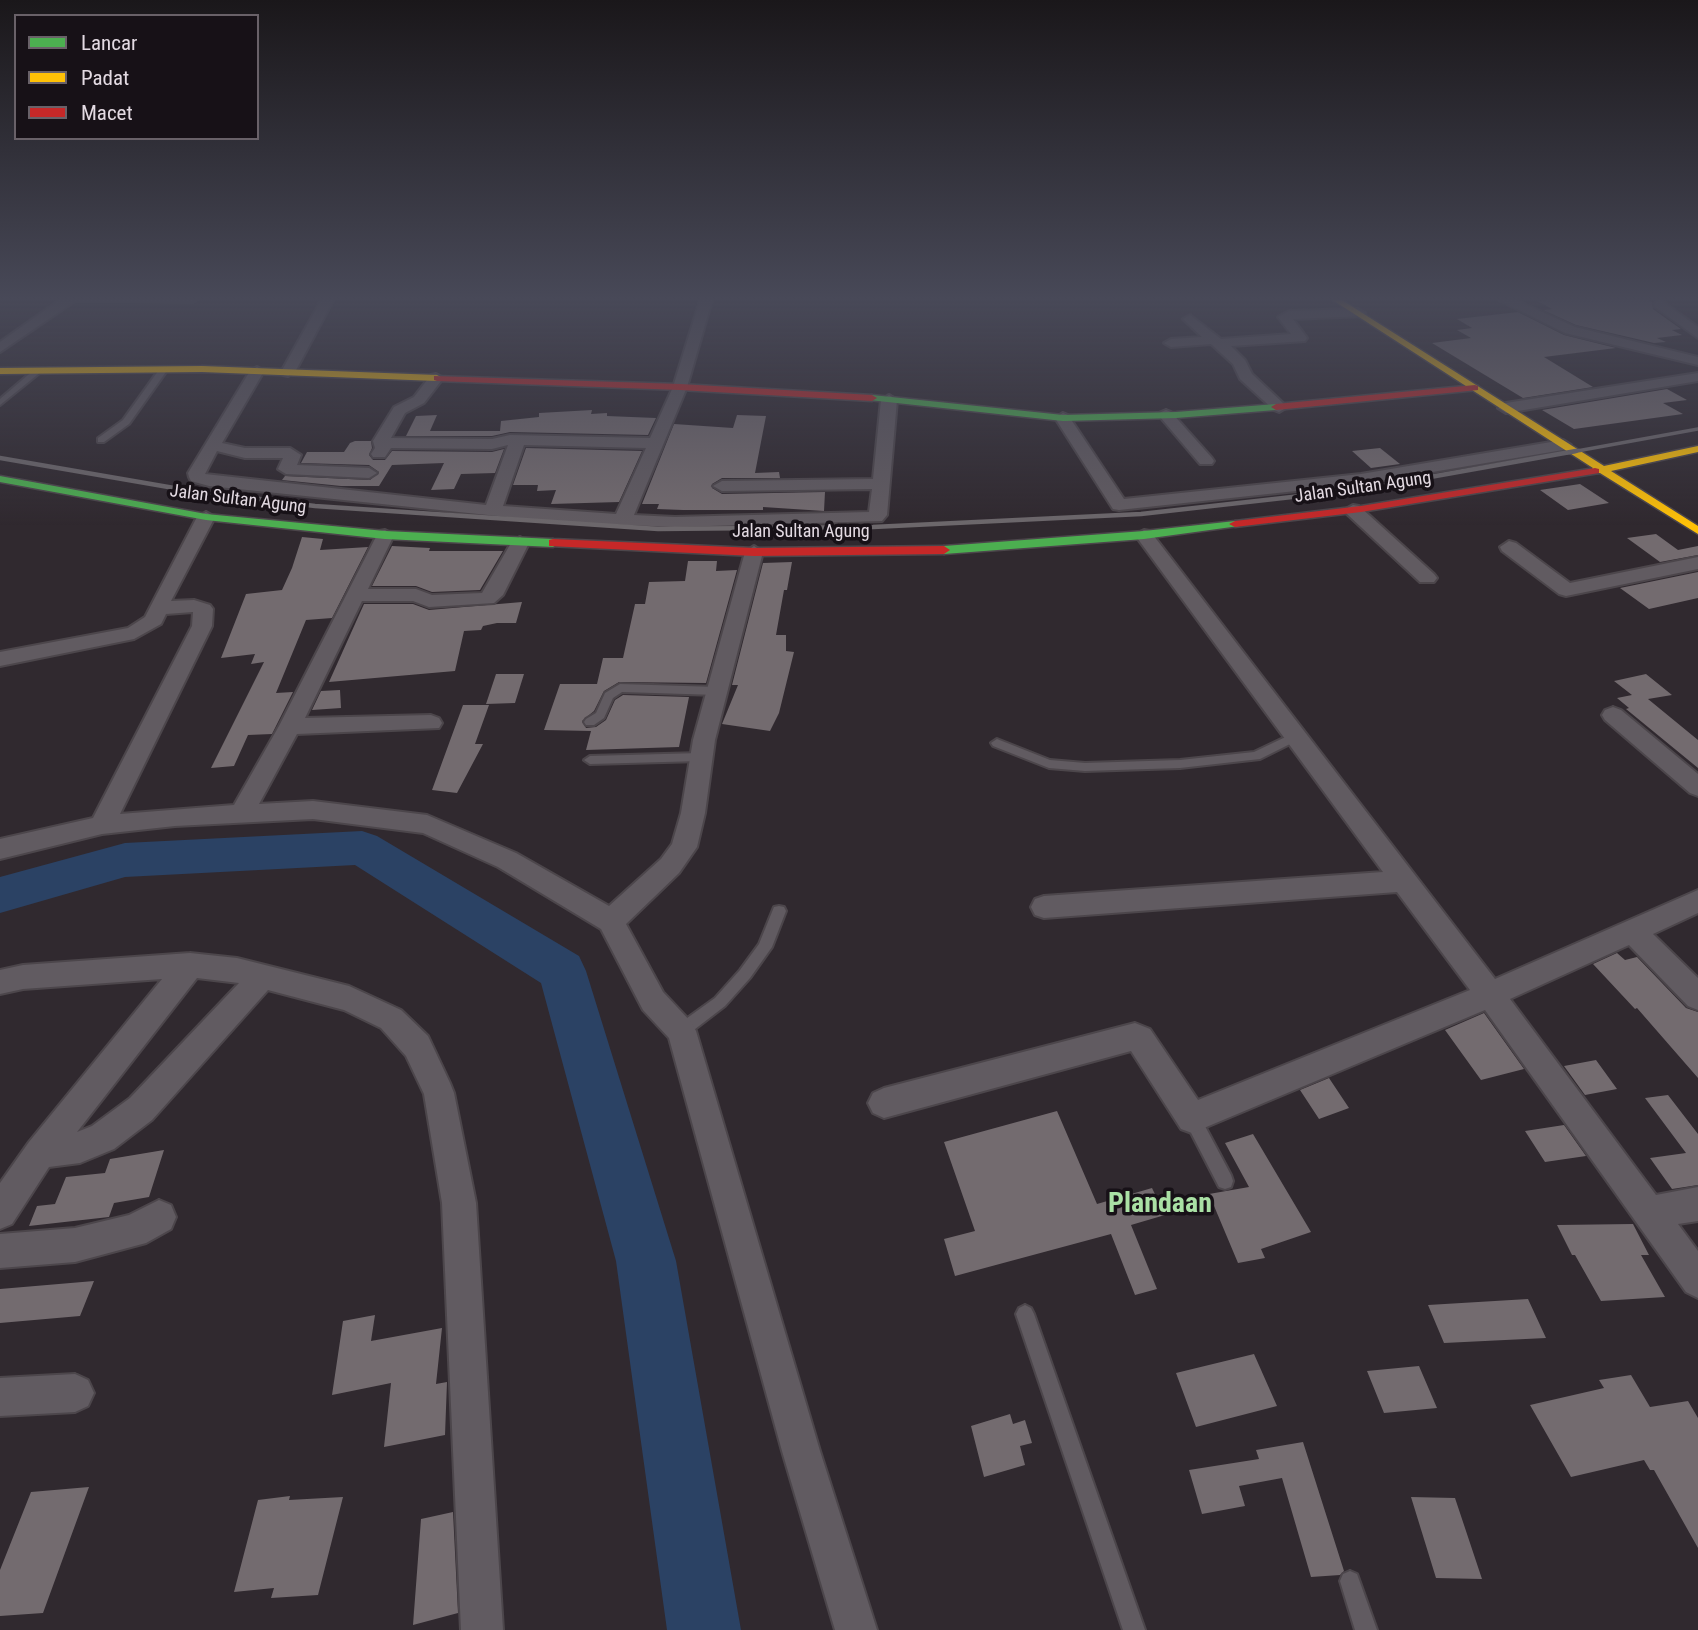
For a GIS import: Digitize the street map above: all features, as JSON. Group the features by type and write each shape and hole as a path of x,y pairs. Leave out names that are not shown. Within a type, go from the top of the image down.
{"street":[{"path":"256,373 196,473 197,477 209,481 555,517 689,522 870,519 878,515 881,484 901,401"},
{"path":"314,373 680,387 901,401 1063,418 1279,408 1475,388"},
{"path":"623,519 684,373"},
{"path":"1244,373 1279,408"},
{"path":"1454,373 1698,531"},
{"path":"1506,408 1698,377"},
{"path":"355,497 383,448 381,443 399,410 414,405 436,378"},
{"path":"1166,415 1206,461"},
{"path":"1063,418 1119,505 1361,479 1563,445"},
{"path":"381,443 492,444 518,440 656,443"},
{"path":"492,511 518,440"},
{"path":"212,445 245,453 290,453 293,455 286,468 369,473"},
{"name":"Jalan Sultan Agung","path":"0,479 206,517 386,535 754,552 960,550 1144,535 1353,510 1602,470 1698,449"},
{"path":"722,486 881,484"},
{"path":"1353,510 1427,578"},
{"path":"0,659 134,633 154,620 206,517"},
{"path":"242,812 290,726 386,535"},
{"path":"1144,535 1490,995 1698,1280"},
{"path":"354,595 416,596 429,601 487,599 493,595 520,543"},
{"path":"1510,547 1566,590 1698,564"},
{"path":"611,921 670,866 684,847 693,813 701,757 754,552"},
{"path":"103,825 202,626 203,609 194,606 158,608"},
{"path":"1613,715 1698,787"},
{"path":"290,726 431,723"},
{"path":"0,849 103,825 242,812 313,810 427,824 507,860 611,921 653,1000 681,1031 801,1451 856,1630"},
{"path":"1044,906 1404,881"},
{"path":"884,1103 1135,1036 1140,1039 1192,1118 1490,995 1698,901"},
{"path":"1633,931 1698,997"},
{"path":"0,1212 40,1153 190,965"},
{"path":"0,982 23,977 190,965 237,970 349,999 391,1019 417,1046 439,1093 459,1203 482,1630"},
{"path":"40,1153 80,1147 103,1138 141,1109 263,976"},
{"path":"1649,1213 1698,1204"},
{"path":"0,1251 75,1245 134,1231 159,1217"},
{"path":"0,1397 75,1394"}],"lane":[{"path":"0,403 34,373"},
{"path":"101,440 126,422 161,373"},
{"path":"590,722 600,715 609,696 620,688 717,691"},
{"path":"997,743 1049,764 1085,767 1180,764 1256,756 1296,736"},
{"path":"590,760 701,757"},
{"path":"681,1031 720,1002 745,974 765,947 779,911"},
{"path":"1192,1118 1225,1181"},
{"path":"1026,1314 1134,1630"},
{"path":"1350,1581 1366,1630"}],"building":[{"path":"1482,373 1570,373 1593,387 1523,398"},
{"path":"1667,389 1687,400 1663,403 1683,414 1574,429 1542,410"},
{"path":"592,410 591,414 656,418 648,435 510,432 492,436 406,436 416,416 437,415 430,431 500,431 501,421 539,417 539,413"},
{"path":"737,415 766,416 755,473 779,472 780,478 722,478 712,484 712,488 722,494 825,492 824,511 763,507 763,510 657,509 659,504 642,504 674,424 733,428"},
{"path":"371,441 369,455 373,460 385,460 392,451 492,452 504,449 495,473 461,474 454,489 431,490 444,463 392,465 379,486 341,486 282,480 285,476 370,480 379,472 369,465 301,463 307,452 344,452 350,443"},
{"path":"526,448 642,451 619,502 551,504 556,490 537,491 538,485 513,485"},
{"path":"1380,448 1400,464 1371,468 1352,451"},
{"path":"1580,484 1609,503 1568,510 1540,490"},
{"path":"1656,534 1678,550 1698,546 1698,555 1660,562 1627,538"},
{"path":"302,537 323,539 320,550 368,547 332,618 306,620 276,693 293,692 272,734 248,735 234,766 211,768 264,662 251,664 255,654 221,658 246,594 282,590"},
{"path":"392,546 430,548 429,551 503,551 480,590 432,592 416,586 372,586"},
{"path":"688,561 717,561 716,571 737,570 706,683 619,682 604,691 594,711 582,721 586,728 596,727 606,720 615,700 623,695 689,697 679,747 586,750 591,731 544,730 560,684 597,684 603,658 623,658 635,604 645,604 649,582 685,581"},
{"path":"792,562 776,635 786,635 786,651 794,652 779,713 770,731 722,724 738,685 732,685 763,563"},
{"path":"1698,572 1698,598 1649,609 1620,588"},
{"path":"522,602 516,623 497,623 483,626 481,630 464,631 455,671 329,682 364,604 413,604 429,610"},
{"path":"496,674 524,674 515,703 486,704"},
{"path":"1646,674 1672,695 1648,699 1698,740 1698,768 1626,709 1629,708 1617,698 1632,695 1614,681"},
{"path":"340,690 341,708 312,710 321,691"},
{"path":"463,705 489,705 475,744 483,744 457,793 432,790"},
{"path":"1617,953 1625,960 1637,957 1686,1008 1698,1012 1698,1078 1637,1008 1635,1009 1593,964"},
{"path":"1484,1013 1524,1069 1481,1080 1445,1030"},
{"path":"1596,1060 1617,1089 1585,1095 1564,1066"},
{"path":"1329,1078 1349,1108 1319,1119 1300,1090"},
{"path":"1668,1095 1698,1134 1698,1185 1672,1189 1650,1158 1686,1153 1645,1098"},
{"path":"1057,1111 1097,1204 1152,1188 1165,1215 1131,1225 1157,1289 1135,1295 1111,1234 955,1276 944,1239 975,1231 944,1142"},
{"path":"1564,1125 1586,1156 1545,1162 1525,1131"},
{"path":"1253,1134 1311,1232 1261,1249 1265,1258 1238,1263 1209,1194 1249,1187 1225,1143"},
{"path":"164,1150 149,1197 114,1203 109,1217 29,1226 37,1206 55,1204 66,1177 105,1173 110,1159"},
{"path":"1633,1224 1649,1255 1641,1255 1665,1297 1601,1301 1557,1225"},
{"path":"94,1281 80,1316 0,1323 0,1289"},
{"path":"1528,1299 1546,1338 1444,1343 1428,1305"},
{"path":"375,1315 371,1341 442,1328 436,1384 447,1382 445,1435 384,1447 391,1383 332,1395 343,1321"},
{"path":"1254,1354 1277,1406 1196,1427 1176,1373"},
{"path":"1419,1366 1437,1408 1384,1413 1367,1371"},
{"path":"1631,1375 1650,1407 1688,1401 1698,1418 1698,1548 1654,1470 1650,1470 1644,1460 1571,1477 1530,1405 1604,1388 1599,1380"},
{"path":"1010,1414 1013,1424 1025,1420 1032,1443 1020,1446 1025,1465 984,1477 971,1426"},
{"path":"1303,1442 1344,1571 1340,1575 1311,1577 1282,1478 1239,1486 1245,1506 1202,1514 1189,1470 1259,1459 1256,1450"},
{"path":"89,1487 43,1613 0,1616 0,1570 31,1492"},
{"path":"290,1496 289,1500 343,1497 318,1595 271,1598 274,1588 234,1592 258,1500"},
{"path":"1411,1497 1455,1498 1482,1579 1436,1578"},
{"path":"453,1512 458,1613 413,1625 421,1519"}],"waterway":[{"path":"0,895 125,860 362,848 562,971 646,1261 704,1630"}],"railway":[{"path":"1566,453 1698,429"},
{"path":"0,458 180,489 315,506 658,529 873,527 1141,514 1363,489 1576,451"}],"traffic: fast":[{"path":"872,398 1063,418 1176,415 1276,407"},
{"path":"0,479 206,517 385,535 553,543"},
{"path":"944,550 1144,535 1235,524"}],"traffic: slow":[{"path":"308,373 437,378"},
{"path":"1451,373 1698,531"},
{"path":"1595,471 1698,449"}],"traffic: jam":[{"path":"437,378 680,387 872,398"},
{"path":"1276,407 1475,388"},
{"path":"1235,524 1361,509 1595,471"},
{"path":"553,543 754,552 944,550"}],"district":[{"name":"Plandaan","path":"1160,1205"}]}
